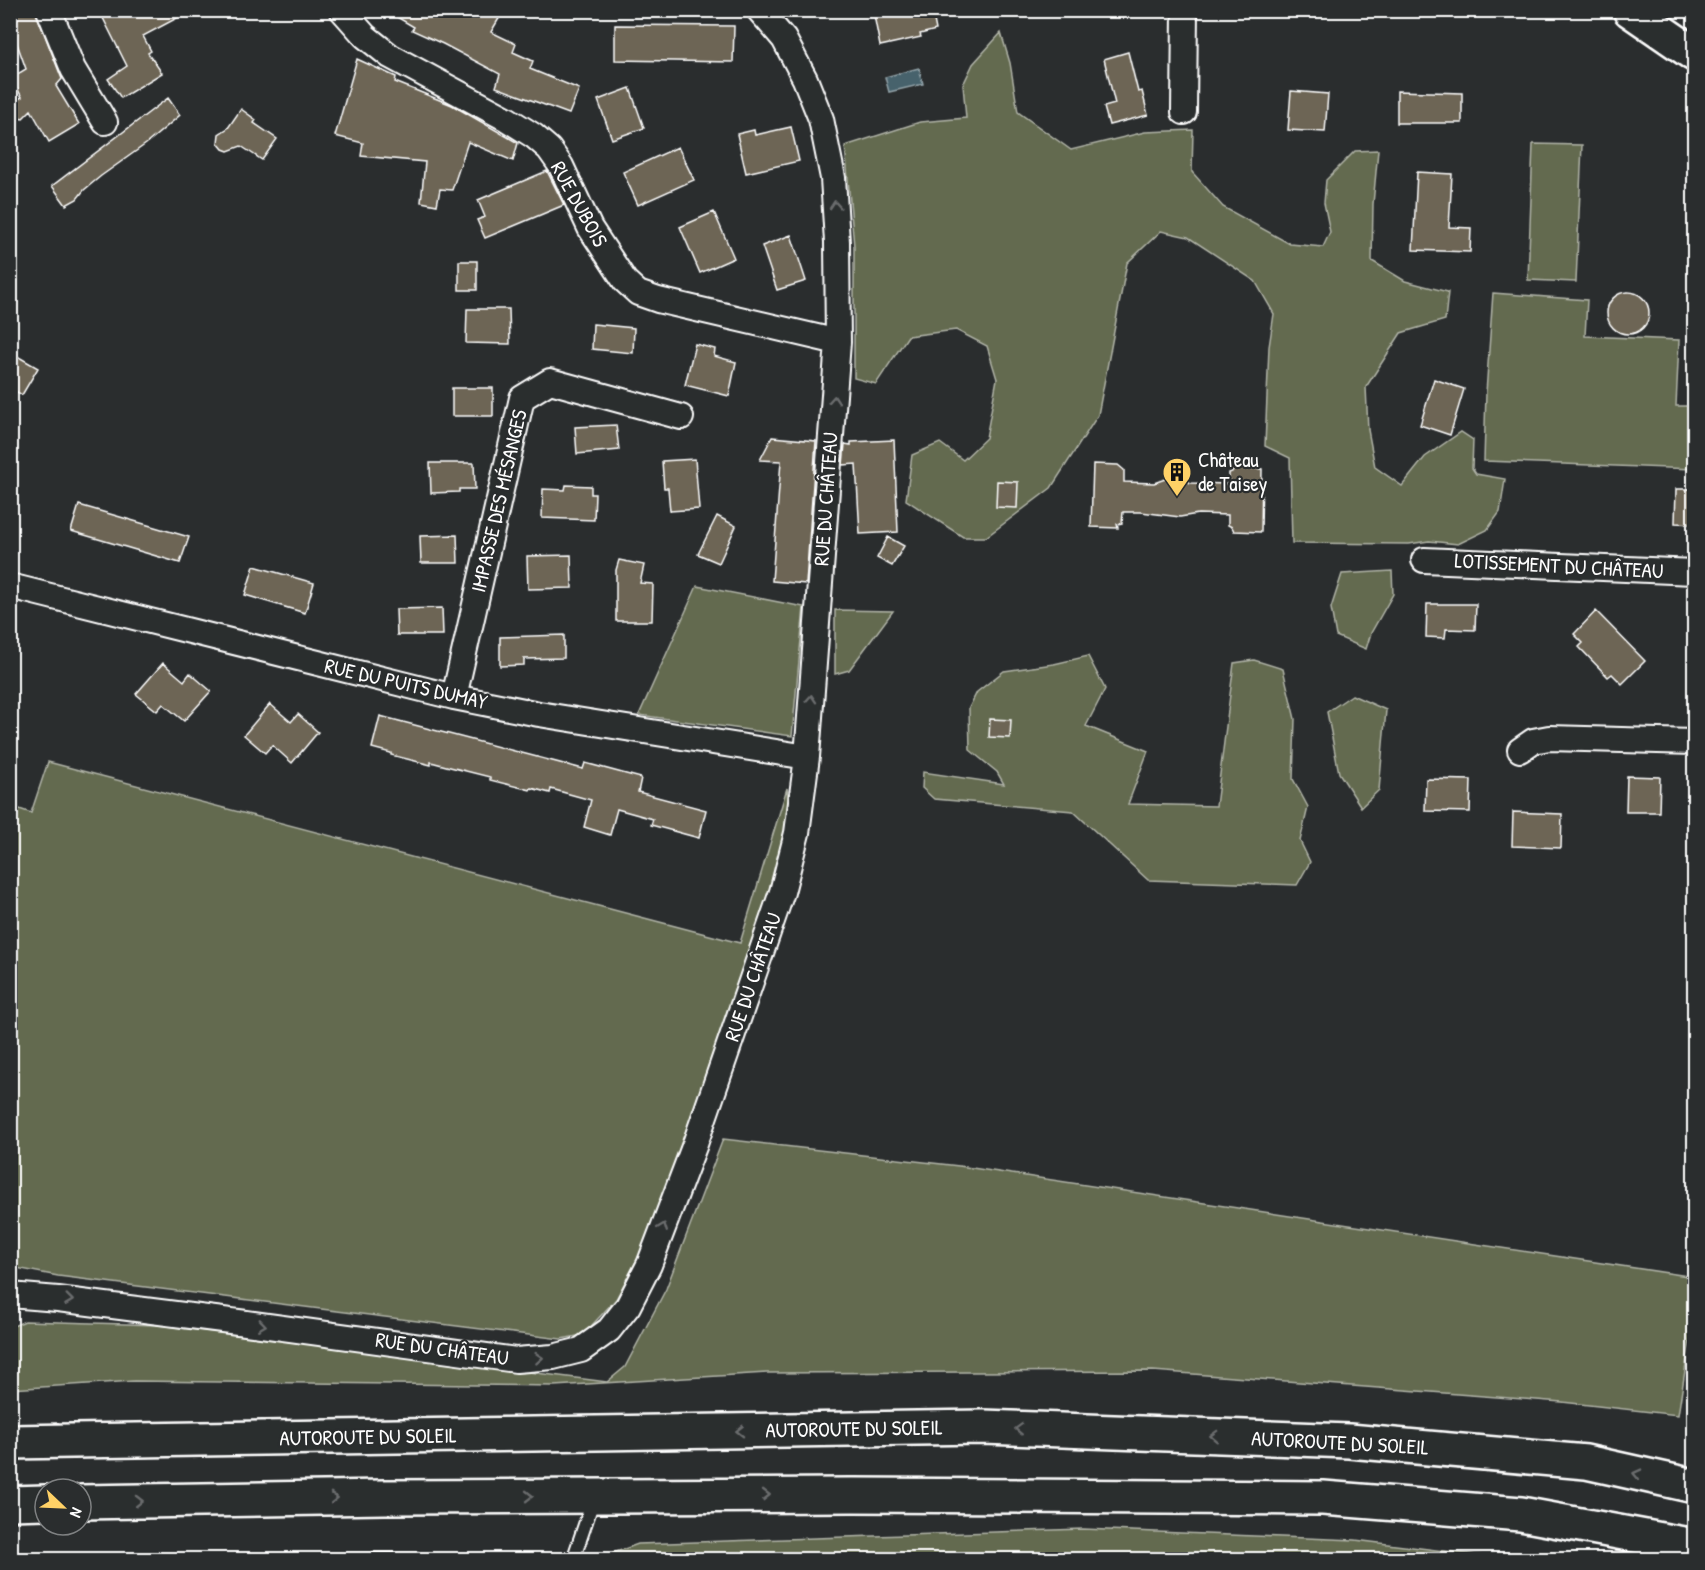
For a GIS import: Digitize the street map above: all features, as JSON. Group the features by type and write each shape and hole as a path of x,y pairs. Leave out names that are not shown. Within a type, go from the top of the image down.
{"main road":[{"path":"1630,10 1695,54"},
{"name":"AUTOROUTE DU SOLEIL","path":"10,1442 995,1428 1349,1441 1587,1462 1695,1486"},
{"path":"93,1502 853,1495 1323,1498 1521,1514 1695,1546"},
{"path":"10,1503 33,1502"}],"street":[{"path":"50,10 73,69 105,122"},
{"name":"RUE DUBOIS","path":"342,10 365,36 390,56 507,119 534,136 549,149 561,166 590,228 625,281 638,293 658,300 838,342"},
{"name":"RUE DU CHÂTEAU","path":"10,1295 70,1300 516,1360 553,1358 581,1350 609,1330 628,1306 653,1254 695,1144 782,892 797,833 807,757 838,342 837,242 833,178 821,119 805,78 784,39 759,10"},
{"path":"1184,112 1185,10"},
{"name":"IMPASSE DES MÉSANGES","path":"454,698 522,398 550,381 681,417"},
{"name":"LOTISSEMENT DU CHÂTEAU","path":"1424,560 1695,572"},
{"name":"RUE DU PUITS DUMAY","path":"10,586 454,698 807,757"},
{"path":"1520,750 1533,741 1549,738 1695,742"}],"lane":[{"path":"573,1560 595,1496"},
{"path":"347,1560 418,1560"}],"green space":[{"path":"1001,33 1010,63 1018,112 1071,150 1145,132 1193,130 1192,172 1223,207 1290,244 1323,247 1330,232 1324,203 1326,180 1355,151 1378,150 1373,204 1372,261 1405,281 1448,292 1445,320 1401,333 1366,387 1368,430 1375,467 1402,486 1425,457 1461,432 1473,440 1472,468 1476,474 1505,479 1500,512 1487,530 1458,544 1429,541 1409,544 1292,543 1290,458 1265,446 1269,347 1274,314 1255,281 1188,237 1161,231 1127,263 1098,415 1051,488 986,537 963,537 906,500 912,455 940,443 963,460 986,438 997,379 987,346 956,330 908,336 876,384 854,378 854,246 845,146 920,122 966,118 963,85 973,64"},
{"path":"1533,144 1582,145 1576,282 1528,280"},
{"path":"1493,293 1587,300 1585,336 1679,340 1676,406 1694,406 1694,469 1484,461"},
{"path":"1392,571 1393,594 1371,633 1366,649 1336,636 1331,608 1342,574"},
{"path":"697,586 804,607 792,736 639,715"},
{"path":"835,610 893,611 849,670 835,674"},
{"path":"1088,656 1105,689 1086,726 1148,751 1128,804 1216,806 1234,663 1254,660 1283,669 1295,719 1293,779 1308,807 1300,841 1310,862 1297,885 1148,880 1073,811 934,799 922,788 923,772 1004,784 997,772 970,750 969,708 977,692 1004,671 1054,664"},
{"path":"1352,695 1386,710 1379,790 1361,807 1339,773 1327,712"},
{"path":"48,762 740,943 787,788 789,817 774,877 677,1157 641,1252 616,1299 583,1335 561,1339 58,1276 11,1267 11,806 31,813"},
{"path":"723,1139 959,1166 1694,1277 1694,1314 1678,1415 1562,1402 1153,1371 767,1373 554,1386 134,1381 11,1389 11,1327 25,1321 158,1325 607,1382 625,1367 666,1289"},
{"path":"1083,1529 1355,1540 1509,1559 609,1559 613,1553 638,1544"}],"water":[{"path":"919,68 923,84 889,92 885,77"}],"building":[{"path":"10,10 35,10 62,79 56,86 79,124 49,142 31,110 22,119 10,108 10,104 22,97 11,78 26,69 15,38 10,40"},
{"path":"99,10 192,10 143,36 151,51 148,53 162,73 121,98 108,79 127,66"},
{"path":"385,10 504,10 491,32 516,44 513,52 533,61 530,69 579,89 569,114 496,87 500,74 412,30 414,27"},
{"path":"873,10 932,10 936,30 920,34 921,37 880,46"},
{"path":"615,25 734,26 733,62 615,60"},
{"path":"1128,52 1138,92 1142,91 1148,115 1109,125 1104,107 1115,104 1104,59"},
{"path":"357,59 396,77 395,82 452,105 518,143 513,161 468,142 452,190 440,189 437,205 421,202 425,162 361,156 363,143 335,136"},
{"path":"630,88 644,128 612,139 598,100"},
{"path":"1291,91 1328,94 1325,132 1288,130"},
{"path":"1397,91 1462,93 1462,123 1397,123"},
{"path":"168,98 180,115 146,144 101,176 77,199 66,205 52,186"},
{"path":"241,109 256,120 254,123 277,139 262,160 241,146 228,151 218,143 219,134 228,128"},
{"path":"791,127 799,161 746,173 737,134 754,130 755,135"},
{"path":"678,147 694,180 638,205 623,172"},
{"path":"547,171 564,205 485,238 477,220 485,217 478,200"},
{"path":"1417,172 1452,174 1449,227 1471,228 1470,252 1413,250"},
{"path":"714,212 734,258 700,273 680,227"},
{"path":"791,235 806,281 777,290 762,246"},
{"path":"459,261 477,261 477,290 459,290"},
{"path":"1628,292 1636,293 1643,298 1648,305 1648,321 1643,328 1636,333 1628,334 1620,333 1613,328 1608,321 1607,313 1608,305 1613,298 1620,293"},
{"path":"467,309 509,309 510,344 466,343"},
{"path":"593,324 634,328 633,353 592,349"},
{"path":"695,344 715,349 714,356 736,362 729,396 685,385"},
{"path":"10,352 38,368 22,395 10,388"},
{"path":"1434,379 1464,389 1450,435 1420,425"},
{"path":"452,388 493,388 493,416 452,416"},
{"path":"616,425 619,450 577,454 575,427"},
{"path":"772,437 816,441 806,584 772,581 781,461 760,460"},
{"path":"894,440 898,532 860,534 856,464 843,465 845,444"},
{"path":"695,459 699,509 670,511 668,488 664,488 662,461"},
{"path":"430,463 474,463 475,489 431,493"},
{"name":"Château de Taisey","path":"1093,464 1118,465 1124,470 1124,482 1154,483 1168,478 1184,479 1190,483 1229,484 1229,473 1234,468 1262,469 1261,532 1234,531 1228,525 1228,515 1198,514 1180,517 1141,512 1123,512 1122,523 1117,524 1118,528 1091,527"},
{"path":"997,481 1018,482 1017,508 996,507"},
{"path":"566,485 591,486 591,494 595,494 594,520 542,518 543,489 565,490"},
{"path":"1676,489 1695,489 1695,524 1675,523"},
{"path":"79,505 189,537 180,563 71,531"},
{"path":"717,516 736,526 719,563 698,554"},
{"path":"457,535 458,563 421,563 420,536"},
{"path":"888,537 904,546 892,566 877,558"},
{"path":"571,555 572,588 528,589 527,556"},
{"path":"619,560 644,565 640,583 653,584 652,621 616,621 616,570"},
{"path":"254,566 314,583 305,613 245,595"},
{"path":"1427,604 1476,604 1475,630 1446,629 1445,638 1426,637"},
{"path":"442,608 443,635 397,635 396,609"},
{"path":"1596,611 1645,661 1622,684 1612,674 1608,677 1579,647 1583,643 1574,634"},
{"path":"564,635 564,658 524,659 524,665 500,666 500,637"},
{"path":"163,663 184,681 190,673 211,691 184,721 163,704 157,711 136,694"},
{"path":"270,704 291,722 298,714 318,732 292,763 272,745 265,753 244,735"},
{"path":"380,716 583,769 585,763 641,778 638,792 706,810 699,838 651,825 653,819 617,809 610,835 584,827 591,800 551,789 550,793 531,788 530,790 490,780 490,777 431,762 431,765 372,748"},
{"path":"990,719 1011,720 1010,738 989,737"},
{"path":"1627,776 1660,777 1659,812 1626,812"},
{"path":"1426,779 1471,780 1470,812 1425,811"},
{"path":"1513,812 1562,814 1561,848 1512,846"}],"place":[{"name":"Château de Taisey","path":"1177,498"}]}
